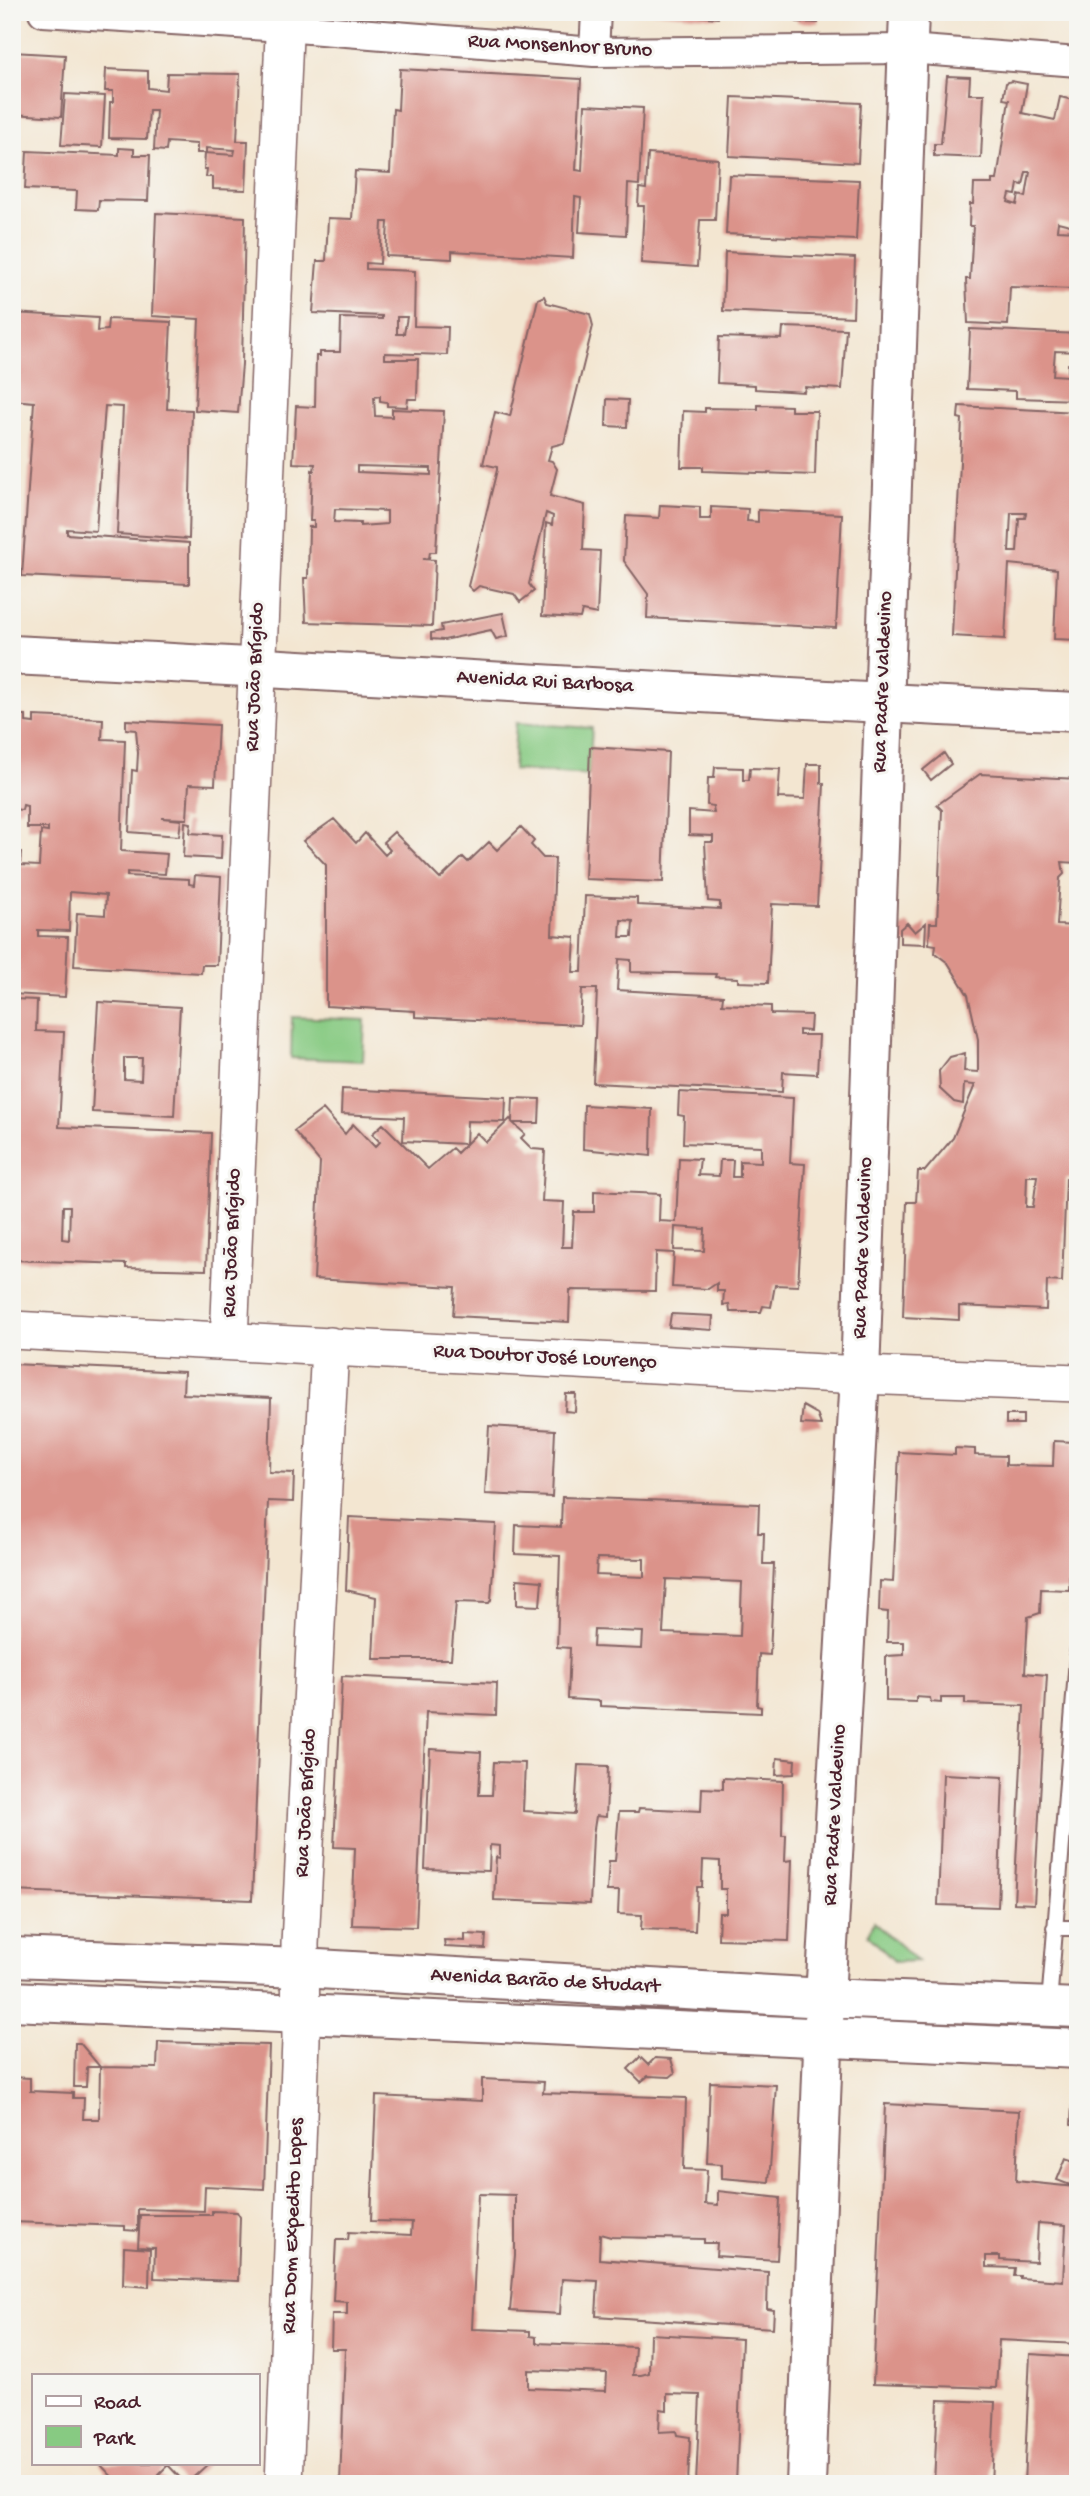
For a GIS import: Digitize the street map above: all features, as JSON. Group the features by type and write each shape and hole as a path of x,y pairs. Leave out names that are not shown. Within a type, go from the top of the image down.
{"main road":[{"name":"Rua Padre Valdevino","path":"806,2484 825,1998 860,1375 909,31"},
{"name":"Avenida Rui Barbosa","path":"12,655 256,666 883,704 1078,712"},
{"name":"Avenida Barão de Studart","path":"12,1958 301,1968 825,1998 1063,2007"},
{"name":"Avenida Barão de Studart","path":"12,2001 1078,2049"}],"street":[{"name":"Rua Monsenhor Bruno","path":"43,12 284,20 594,52 909,31 1078,62"},
{"path":"594,52 596,12"},
{"name":"Rua João Brígido","path":"229,1341 284,20"},
{"name":"Rua Doutor José Lourenço","path":"12,1330 860,1375 1078,1383"},
{"name":"Rua João Brígido","path":"301,1968 330,1346"},
{"name":"Rua Dom Expedito Lopes","path":"284,2484 301,1968"}],"lane":[{"path":"1063,2007 1054,1928 1073,1760 1078,1647"},
{"path":"1054,1928 1078,1928"}],"green space":[{"path":"516,723 592,728 589,775 513,770"},
{"path":"292,1017 365,1020 363,1061 291,1058"},
{"path":"873,1922 918,1961 895,1962 868,1935"}],"building":[{"path":"647,12 719,12 718,18"},
{"path":"798,12 819,12 818,23 797,22"},
{"path":"12,52 65,55 61,117 12,114"},
{"path":"106,69 148,71 148,88 166,90 167,73 240,74 237,141 248,141 246,190 213,189 213,177 206,177 207,169 204,169 205,153 197,153 197,144 167,142 166,151 154,150 156,110 149,110 147,139 109,138 113,91 105,91","holes":["206,148 235,150 234,155 205,153"]},
{"path":"400,69 581,79 576,170 582,171 585,105 643,108 639,185 628,184 626,235 579,232 581,198 575,197 573,258 452,251 452,259 386,256 388,222 382,222 380,264 366,263 366,269 415,271 414,326 448,327 447,355 385,353 385,359 418,359 417,399 408,399 407,407 387,406 387,402 380,401 380,396 374,397 375,416 392,417 392,409 444,411 436,552 430,552 429,558 423,559 435,560 432,626 306,622 304,578 308,578 309,527 314,527 314,521 310,521 312,470 314,471 315,464 293,463 296,406 315,407 316,356 320,356 320,352 340,352 341,318 382,319 382,316 313,313 317,261 326,261 328,218 352,219 355,171 390,173 393,109 398,110","holes":["397,317 407,317 404,334 397,334","357,466 431,468 431,475 357,472","335,509 387,511 387,524 360,526 360,523 334,522"]},
{"path":"947,76 970,77 969,94 984,94 981,158 934,156 934,144 941,144"},
{"path":"1011,81 1027,84 1022,113 1055,120 1060,97 1078,101 1078,227 1058,222 1057,230 1078,231 1076,289 1010,287 1008,325 968,323 966,279 970,279 973,226 969,226 970,204 973,204 974,184 992,184 992,180 997,180 1009,100 1003,99 1006,83","holes":["1026,172 1030,172 1026,197 1019,195 1017,205 1008,202 1010,194 1016,195 1018,184 1023,185"]},
{"path":"65,94 105,96 102,147 61,145"},
{"path":"732,97 861,103 858,163 729,156"},
{"path":"119,148 134,149 134,155 150,155 148,201 99,200 98,210 76,209 77,191 25,189 27,151 119,155"},
{"path":"648,154 718,159 715,220 700,220 697,267 641,263 644,206 638,206 639,188 646,189"},
{"path":"729,175 859,180 856,240 726,234"},
{"path":"156,213 245,217 242,364 238,413 195,410 199,319 152,316"},
{"path":"725,252 855,258 853,317 723,311"},
{"path":"544,296 547,303 590,314 593,326 564,443 552,446 548,460 552,461 557,469 550,496 585,505 583,550 600,551 597,614 582,611 580,618 542,616 546,523 552,525 553,516 546,513 529,584 534,591 520,602 514,594 479,586 473,591 468,586 497,470 497,467 483,464 495,412 510,416 538,299"},
{"path":"12,313 98,318 97,331 107,330 108,319 171,322 167,409 192,410 189,539 117,534 123,407 105,406 96,531 67,529 67,534 189,543 189,584 22,576 34,402 12,400"},
{"path":"783,327 846,329 842,389 805,387 804,392 717,383 719,337 782,339"},
{"path":"970,329 1078,334 1078,352 1055,351 1053,375 1068,376 1068,364 1078,365 1078,400 1016,398 1016,391 967,389"},
{"path":"607,399 628,400 627,427 606,426"},
{"path":"758,405 791,406 791,411 817,411 815,475 703,471 703,467 681,467 683,411 705,412 705,408 758,409"},
{"path":"959,406 1078,412 1078,640 1054,639 1057,569 1009,564 1005,639 952,636 962,419 958,418","holes":["1011,513 1026,513 1025,518 1019,518 1017,552 1009,552"]},
{"path":"660,505 700,507 700,519 711,519 711,507 748,509 747,521 758,522 758,510 842,514 836,628 647,618 648,594 624,561 626,516 659,518"},
{"path":"503,613 508,636 496,639 491,630 444,640 431,639 431,633 442,631 441,625"},
{"path":"12,715 26,715 26,722 34,723 34,716 103,719 102,739 125,740 121,851 167,854 165,874 127,872 127,876 189,879 189,884 194,885 195,875 221,877 217,965 202,965 201,973 74,966 77,913 105,915 106,895 70,892 69,931 38,930 38,936 68,937 65,997 12,994 12,935 16,935 17,929 12,929 12,869 18,869 18,865 12,865 12,852 21,852 20,865 39,866 41,831 48,832 48,828 27,828 27,806 23,805 22,810 12,809"},
{"path":"126,720 218,725 215,785 189,784 187,819 162,818 181,820 179,836 129,832 132,770 137,771 138,753 136,730 126,729"},
{"path":"590,747 668,752 663,882 585,879"},
{"path":"944,753 951,764 931,780 923,770"},
{"path":"807,764 821,764 821,783 824,784 817,906 772,904 768,983 738,982 738,978 715,977 716,974 631,972 631,960 619,959 617,990 723,996 722,1004 771,1006 771,1014 811,1015 810,1031 799,1030 799,1035 819,1035 817,1074 783,1072 782,1092 593,1083 597,989 582,989 580,1025 415,1017 415,1011 326,1006 326,865 303,841 334,819 356,843 365,833 385,855 390,850 383,842 394,832 440,879 463,857 468,862 489,842 497,850 521,827 534,841 531,845 543,858 555,858 552,935 575,937 573,972 582,972 585,896 637,898 637,905 720,909 720,902 708,901 705,842 713,842 713,836 689,835 689,811 714,813 713,806 707,805 708,778 714,778 715,767 743,768 743,780 749,780 750,768 780,769 778,798 805,799","holes":["621,920 633,921 632,937 620,937"]},
{"path":"980,774 1078,779 1078,863 1062,862 1064,874 1060,878 1057,925 1078,926 1078,1178 1066,1178 1062,1282 1047,1281 1046,1310 959,1306 959,1320 903,1317 907,1202 916,1202 918,1171 925,1171 953,1138 975,1085 964,1084 963,1104 954,1102 940,1089 939,1071 950,1057 965,1053 964,1071 978,1072 978,1039 968,995 948,963 935,953 936,945 929,944 930,923 937,923 942,810 937,805","holes":["1027,1176 1037,1176 1033,1207 1026,1207"]},
{"path":"185,822 191,823 190,833 222,835 221,859 183,857"},
{"path":"907,923 915,932 926,923 925,944 900,943 900,929"},
{"path":"12,999 37,1000 36,1031 64,1032 59,1127 211,1133 206,1270 126,1268 126,1264 12,1260","holes":["63,1206 70,1206 69,1240 62,1239"]},
{"path":"98,1002 180,1007 174,1116 92,1112","holes":["124,1058 142,1058 141,1080 124,1079"]},
{"path":"342,1089 506,1097 505,1122 467,1121 466,1144 403,1141 404,1117 341,1114"},
{"path":"679,1092 793,1098 790,1163 805,1164 798,1286 775,1285 771,1307 763,1306 761,1312 730,1312 729,1304 723,1305 724,1291 717,1291 717,1283 708,1289 672,1287 674,1253 656,1252 655,1291 570,1290 569,1322 453,1316 455,1287 314,1279 320,1162 294,1131 323,1109 345,1134 353,1124 375,1147 380,1142 372,1134 383,1124 428,1169 452,1148 457,1153 477,1133 486,1142 510,1119 512,1121 513,1098 540,1099 539,1123 513,1123 525,1134 521,1138 532,1149 545,1150 542,1201 564,1202 562,1247 572,1247 574,1212 594,1212 594,1191 660,1194 659,1221 676,1222 679,1158 700,1159 698,1175 719,1176 720,1160 733,1160 732,1177 740,1177 740,1161 761,1162 761,1146 683,1143 684,1116 678,1115","holes":["675,1227 705,1229 704,1251 674,1250"]},
{"path":"584,1105 652,1109 651,1156 583,1149"},
{"path":"671,1314 713,1316 712,1330 669,1327"},
{"path":"12,1364 184,1372 183,1394 271,1398 269,1472 294,1473 293,1502 268,1501 252,1900 12,1891"},
{"path":"566,1394 576,1394 575,1412 565,1411"},
{"path":"803,1406 817,1414 821,1425 801,1424"},
{"path":"1006,1415 1023,1415 1023,1424 1006,1424"},
{"path":"489,1426 555,1430 552,1497 485,1494"},
{"path":"1054,1441 1075,1442 1069,1590 1041,1589 1040,1613 1028,1617 1025,1673 1047,1675 1034,1904 1014,1903 1024,1706 965,1704 965,1698 941,1698 941,1703 931,1702 930,1698 916,1697 916,1702 886,1701 886,1656 904,1655 904,1642 887,1642 888,1612 879,1611 880,1581 893,1582 899,1452 955,1455 955,1448 975,1449 975,1455 1006,1456 1006,1465 1053,1466"},
{"path":"562,1497 759,1504 758,1533 764,1533 763,1564 774,1564 770,1655 759,1654 757,1706 761,1707 761,1713 600,1706 600,1701 568,1699 570,1648 557,1647 560,1556 515,1554 516,1525 561,1527","holes":["597,1558 644,1559 644,1577 596,1575","666,1579 742,1582 740,1636 663,1633","594,1630 643,1632 642,1649 593,1647"]},
{"path":"349,1517 496,1524 491,1600 489,1603 456,1602 451,1659 373,1659 376,1597 346,1590"},
{"path":"517,1579 542,1581 540,1606 517,1605"},
{"path":"342,1676 497,1683 496,1715 426,1712 416,1927 352,1925 355,1848 334,1847"},
{"path":"430,1749 481,1752 479,1795 492,1795 494,1762 525,1763 523,1811 575,1814 578,1765 608,1766 606,1817 596,1816 593,1835 590,1904 494,1900 496,1857 500,1858 500,1846 490,1845 489,1871 425,1869"},
{"path":"777,1758 795,1760 794,1774 776,1775"},
{"path":"943,1774 1003,1777 998,1907 938,1905"},
{"path":"723,1778 783,1781 782,1835 786,1835 785,1861 792,1860 789,1941 718,1939 719,1913 726,1913 726,1889 720,1889 720,1861 703,1860 702,1887 697,1887 695,1931 641,1929 642,1915 618,1914 619,1891 607,1891 609,1861 615,1861 619,1812 638,1812 639,1808 701,1811 702,1788 723,1789"},
{"path":"465,1934 486,1935 485,1949 445,1947 444,1940 465,1941"},
{"path":"158,2042 269,2045 264,2189 205,2186 204,2211 138,2209 138,2231 125,2230 125,2226 12,2222 12,2077 30,2078 30,2091 73,2093 73,2098 84,2098 83,2119 99,2119 100,2067 157,2068"},
{"path":"75,2043 80,2043 100,2067 87,2067 86,2087 74,2087"},
{"path":"640,2057 648,2065 655,2058 671,2059 675,2073 670,2077 648,2076 641,2082 628,2069"},
{"path":"482,2079 544,2082 543,2093 686,2098 684,2169 707,2170 705,2204 718,2205 718,2191 780,2198 777,2260 716,2256 717,2243 704,2243 704,2239 611,2237 600,2234 599,2259 768,2272 767,2309 774,2310 773,2328 596,2316 598,2281 562,2279 560,2314 510,2311 515,2255 515,2195 478,2194 472,2329 530,2331 530,2336 536,2337 536,2343 635,2347 633,2375 649,2373 650,2334 742,2339 736,2484 696,2484 700,2395 667,2394 667,2410 660,2409 659,2432 676,2431 677,2435 690,2437 688,2484 340,2484 345,2349 331,2349 332,2314 347,2314 347,2302 333,2301 336,2240 348,2240 349,2232 411,2235 412,2222 371,2221 376,2096 482,2101","holes":["528,2370 607,2373 606,2391 528,2388"]},
{"path":"710,2082 776,2085 769,2182 722,2178 722,2164 707,2163"},
{"path":"1073,2083 1078,2083 1078,2126 1071,2125"},
{"path":"885,2104 1019,2111 1016,2181 1075,2187 1057,2180 1066,2158 1078,2162 1078,2344 999,2340 996,2388 873,2384","holes":["1038,2223 1066,2225 1063,2281 1020,2278 1014,2276 1015,2268 986,2267 986,2256 1000,2256 1000,2260 1036,2262"]},
{"path":"212,2211 237,2212 240,2217 238,2281 154,2278 155,2248 138,2247 140,2215 212,2215"},
{"path":"124,2247 150,2249 149,2287 123,2285"},
{"path":"1030,2354 1078,2357 1078,2484 1024,2484"},
{"path":"938,2400 995,2402 991,2484 934,2484"},
{"path":"100,2464 208,2464 186,2484 168,2465 159,2474 169,2484 119,2484"}]}
